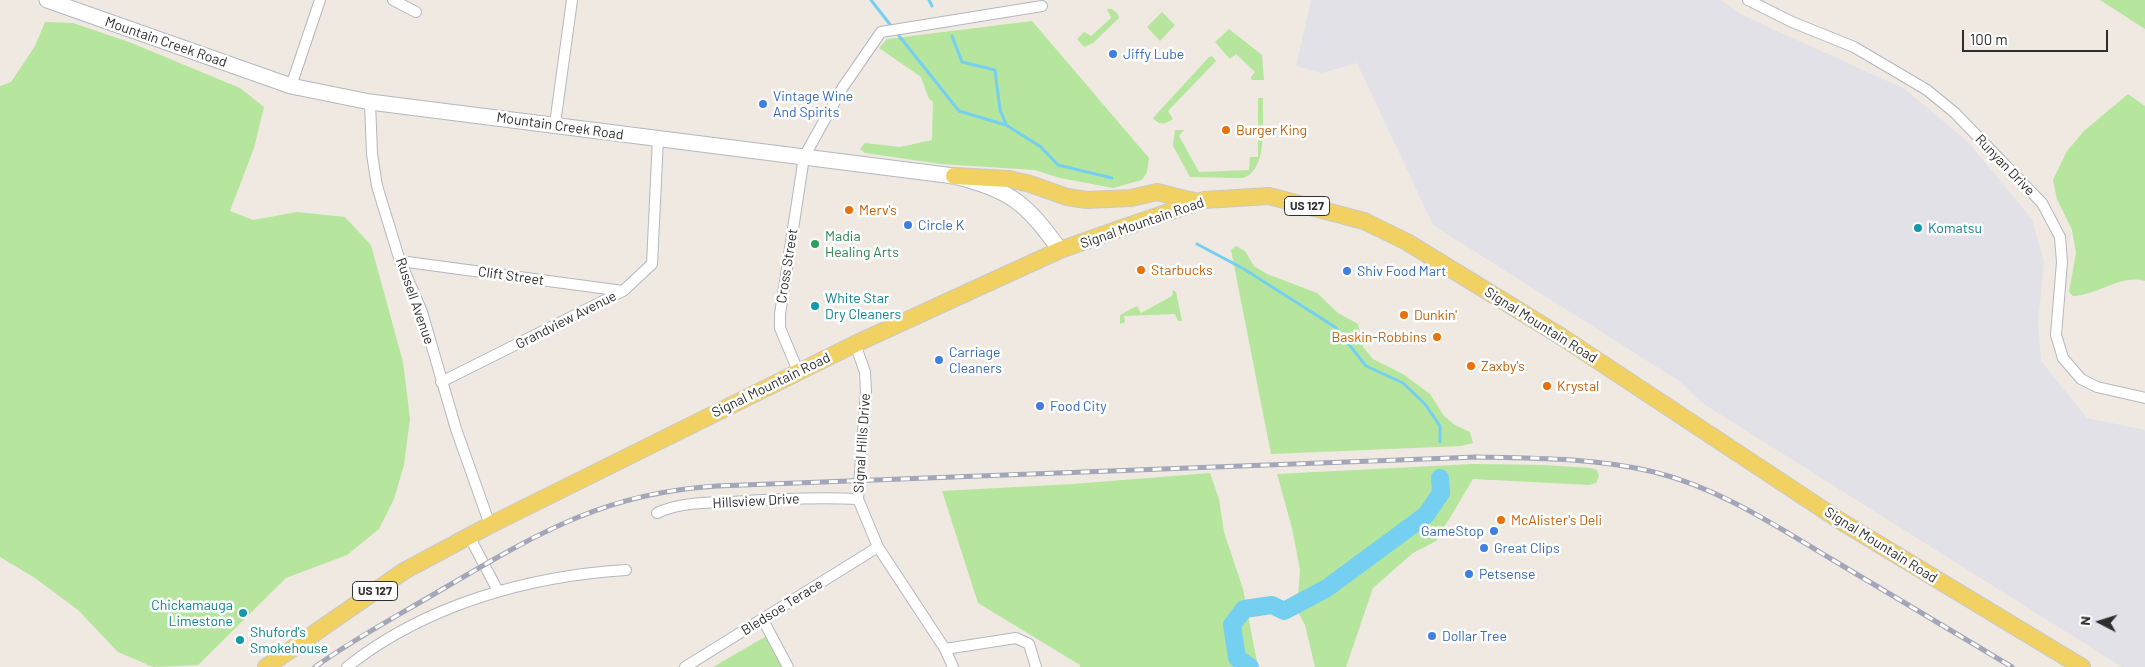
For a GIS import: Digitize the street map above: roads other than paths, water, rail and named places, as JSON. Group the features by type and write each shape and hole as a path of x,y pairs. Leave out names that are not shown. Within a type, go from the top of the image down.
{"main road":[{"name":"Mountain Creek Road","path":"47,0 291,86 370,102 954,176 986,184 1007,193 1026,207 1039,220 1060,250"},
{"path":"954,176 1009,179 1067,197 1087,200 1131,198 1158,192 1198,202"},
{"name":"Signal Mountain Road","path":"266,667 404,571 490,525 855,344 1060,250 1198,202 1269,196 1364,221 1406,242 1562,337 1842,522 2082,667"}],"street":[{"path":"291,86 320,0"},
{"path":"393,0 416,12"},
{"path":"555,124 572,0"},
{"name":"Runyan Drive","path":"1748,0 1792,22 1854,47 1919,85 1955,113 2042,203 2060,237 2062,262 2056,328 2063,358 2081,379 2096,387 2145,398"},
{"path":"804,157 843,87 881,32 1042,6"},
{"name":"Russell Avenue","path":"370,102 372,154 377,186 400,261 422,312 441,382 490,525"},
{"name":"Grandview Avenue","path":"441,382 623,291 652,264 658,138"},
{"name":"Cross Street","path":"798,371 780,328 780,314 804,157"},
{"name":"Clift Street","path":"400,261 623,291"},
{"name":"Signal Hills Drive","path":"855,344 865,372 866,392 858,499 878,547 945,649 954,667"},
{"name":"Hillsview Drive","path":"657,513 668,508 691,504 816,498 858,499"},
{"path":"469,536 498,591"},
{"name":"Bledsoe Terace","path":"685,667 878,547"},
{"path":"347,667 370,649 428,617 498,591 586,573 626,570"},
{"path":"763,620 788,667"},
{"path":"945,649 1016,638 1029,644 1036,667"}],"waterway":[{"path":"871,0 892,27"},
{"path":"929,0 932,6"},
{"path":"896,32 959,111 1006,125 1041,147 1058,165 1112,178"},
{"path":"952,36 962,62 995,70 1000,110 1006,124"},
{"path":"1197,244 1244,269 1335,327 1366,366 1403,383 1425,404 1440,426 1440,442"},
{"path":"1250,667 1237,658 1232,625 1244,609 1272,605 1284,611 1327,588 1426,515 1441,493 1440,478"}],"railway":[{"path":"315,667 377,627 540,534 605,507 639,497 676,490 717,486 1477,457 1588,461 1632,467 1678,479 1701,488 1768,521 2012,667"}],"place":[{"name":"Jiffy Lube","path":"1113,54"},
{"name":"Vintage Wine And Spirits","path":"763,104"},
{"name":"Burger King","path":"1226,130"},
{"name":"Merv's","path":"849,210"},
{"name":"Circle K","path":"908,225"},
{"name":"Komatsu","path":"1918,228"},
{"name":"Madia Healing Arts","path":"815,244"},
{"name":"Starbucks","path":"1141,270"},
{"name":"Shiv Food Mart","path":"1347,271"},
{"name":"White Star Dry Cleaners","path":"815,306"},
{"name":"Dunkin'","path":"1404,315"},
{"name":"Baskin-Robbins","path":"1437,337"},
{"name":"Carriage Cleaners","path":"939,360"},
{"name":"Zaxby's","path":"1471,366"},
{"name":"Krystal","path":"1547,386"},
{"name":"Food City","path":"1040,406"},
{"name":"McAlister's Deli","path":"1501,520"},
{"name":"GameStop","path":"1494,531"},
{"name":"Great Clips","path":"1484,548"},
{"name":"Petsense","path":"1469,574"},
{"name":"Chickamauga Limestone","path":"243,613"},
{"name":"Dollar Tree","path":"1432,636"},
{"name":"Shuford's Smokehouse","path":"240,640"}]}
